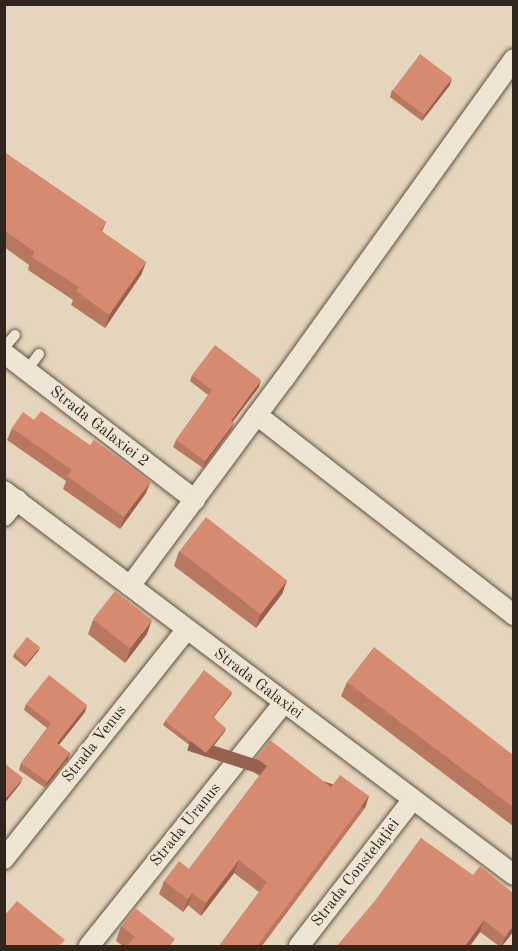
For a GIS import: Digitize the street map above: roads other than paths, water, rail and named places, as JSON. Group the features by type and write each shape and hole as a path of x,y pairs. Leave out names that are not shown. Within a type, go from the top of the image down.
{"street":[{"path":"130,586 257,415 513,59"},
{"name":"Strada Galaxiei 2","path":"4,353 195,500"},
{"path":"257,415 513,615"},
{"path":"4,516 11,495"},
{"name":"Strada Galaxiei","path":"11,495 283,704 513,875"},
{"name":"Strada Venus","path":"4,859 186,630"},
{"name":"Strada Uranus","path":"89,946 283,704"},
{"name":"Strada Constelației","path":"299,946 413,800"}],"lane":[{"path":"4,348 15,335"},
{"path":"27,370 39,354"}]}
